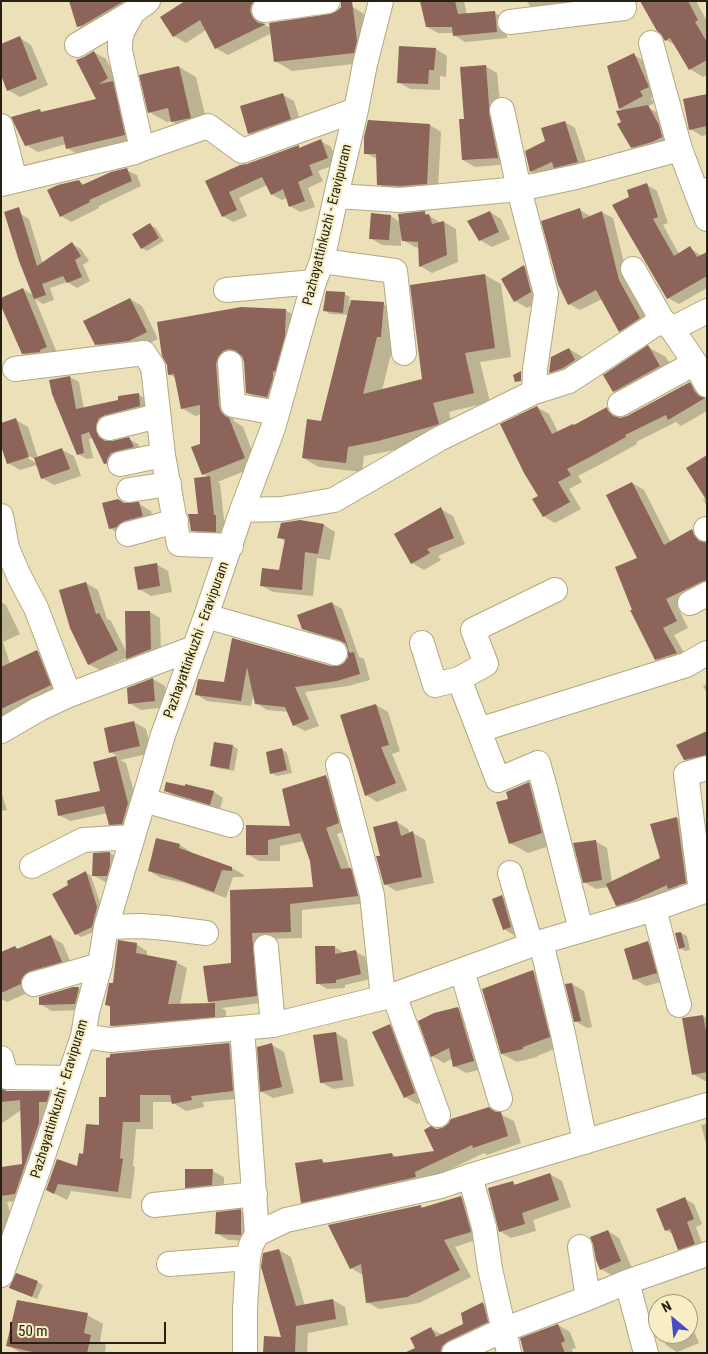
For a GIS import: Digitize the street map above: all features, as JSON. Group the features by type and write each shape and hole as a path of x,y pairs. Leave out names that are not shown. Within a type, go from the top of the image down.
{"street":[{"path":"264,10 328,1"},
{"name":"Pazhayattinkuzhi - Eravipuram","path":"1,1275 8,1237 41,1162 83,1036 87,1012 100,966 106,927 163,735 231,546 242,510 274,428 318,272 381,1"},
{"path":"510,22 624,8 623,1"},
{"path":"137,5 122,32 120,51 142,149"},
{"path":"77,45 137,5"},
{"path":"651,43 680,149 702,192 707,219"},
{"path":"1,126 8,182 135,152 208,126 242,151 356,110"},
{"path":"502,110 519,189 546,294 535,369 534,392"},
{"path":"336,196 400,200 519,189 576,177 680,149"},
{"path":"633,269 707,385"},
{"path":"226,290 318,272 395,271 404,353"},
{"path":"242,510 282,509 334,500 439,439 534,392 569,381 667,325 707,311"},
{"path":"15,369 144,353 153,367 163,455 179,544 231,546"},
{"path":"230,363 233,405 277,413"},
{"path":"620,404 695,364"},
{"path":"109,428 158,416"},
{"path":"120,464 163,455"},
{"path":"129,490 169,484"},
{"path":"1,516 7,548 36,608 69,695"},
{"path":"128,534 176,521"},
{"path":"422,643 435,685 459,679 486,664 473,630 555,590"},
{"path":"206,616 335,652"},
{"path":"1,731 39,709 69,695 194,648"},
{"path":"478,730 686,665 707,653"},
{"path":"459,679 498,780 538,763 581,930"},
{"path":"338,764 372,895 389,996 438,1115"},
{"path":"83,1036 110,1040 273,1025 389,996 536,944 654,909 704,891 686,774 707,768"},
{"path":"144,800 231,825"},
{"path":"32,866 83,840 133,836"},
{"path":"510,873 536,944 563,1034 585,1142"},
{"path":"654,909 679,1005"},
{"path":"106,927 140,926 206,933"},
{"path":"266,947 273,1025"},
{"path":"34,984 100,966"},
{"path":"462,971 500,1099"},
{"path":"242,1028 257,1234 251,1245 248,1258 245,1353"},
{"path":"1,1058 6,1076 68,1078"},
{"path":"257,1234 286,1220 441,1186 707,1105"},
{"path":"470,1176 484,1227 490,1270 508,1353"},
{"path":"154,1205 255,1194"},
{"path":"580,1248 588,1298"},
{"path":"458,1352 503,1330 627,1282 707,1254"},
{"path":"169,1264 248,1258"},
{"path":"627,1282 646,1353"}],"building":[{"path":"69,1 124,1 77,27"},
{"path":"185,1 254,1 250,11 253,18 258,23 266,24 215,49 200,20 173,37 160,17"},
{"path":"341,1 352,1 357,41 354,53 274,62 269,23 330,14 341,7"},
{"path":"420,1 455,1 458,14 495,11 497,32 453,36 452,27 426,27"},
{"path":"640,1 688,1 698,20 695,22 707,42 707,60 689,70 670,38 665,41 657,31"},
{"path":"20,36 37,79 7,91 1,75 1,44"},
{"path":"399,46 436,48 434,70 429,70 428,84 397,83"},
{"path":"94,51 108,78 99,84 113,81 125,135 66,149 63,136 25,146 11,117 40,109 41,112 96,99 76,60"},
{"path":"634,53 649,87 640,91 643,96 619,109 607,66"},
{"path":"486,65 489,113 498,158 462,160 459,119 464,119 460,67"},
{"path":"179,66 191,118 171,122 168,108 148,113 139,75"},
{"path":"283,93 291,119 248,134 240,106"},
{"path":"707,94 707,126 689,130 683,99"},
{"path":"648,105 659,125 662,137 631,148 617,124 621,122 616,111"},
{"path":"368,120 430,124 427,184 377,185 376,154 364,154 364,137"},
{"path":"565,121 578,162 554,168 552,162 530,172 525,151 545,141 541,128"},
{"path":"321,139 328,158 309,165 313,175 298,182 305,201 289,207 283,189 271,195 262,177 229,192 237,210 222,217 205,181 240,165 299,145 299,148"},
{"path":"127,168 132,181 89,200 90,202 60,217 47,190 79,180 82,185 111,172"},
{"path":"647,183 658,217 653,219 674,256 690,246 697,257 707,252 707,276 667,299 612,205 629,197 627,190"},
{"path":"19,207 37,266 72,242 81,256 75,260 82,277 67,283 63,276 42,284 46,295 34,299 19,261 4,212"},
{"path":"580,208 583,219 602,211 619,280 640,318 619,332 596,290 568,305 558,284 541,221"},
{"path":"425,211 425,215 429,214 432,224 444,221 447,255 419,267 418,242 402,241 398,214"},
{"path":"490,211 499,232 479,241 467,221"},
{"path":"371,213 391,215 389,240 369,239"},
{"path":"150,223 159,238 141,249 132,234"},
{"path":"524,265 531,292 514,302 501,279"},
{"path":"485,274 495,348 465,353 474,393 433,403 439,424 378,441 348,447 346,463 302,458 307,419 321,421 351,300 384,302 381,337 377,337 363,394 422,379 410,285"},
{"path":"23,288 47,347 40,350 40,352 22,354 1,306 1,298"},
{"path":"326,291 345,292 343,313 323,311"},
{"path":"130,298 147,332 129,341 95,345 83,321"},
{"path":"241,307 286,309 285,336 275,372 273,371 273,378 267,397 246,393 244,362 242,356 236,351 229,349 223,351 218,357 216,364 219,406 221,412 229,418 245,458 202,475 191,447 200,444 200,405 181,409 174,374 168,375 167,365 162,356 157,322"},
{"path":"648,345 660,366 613,392 603,375"},
{"path":"569,348 575,360 563,368 549,373 551,357"},
{"path":"521,371 521,381 515,382 513,375"},
{"path":"70,376 76,409 118,400 118,396 139,393 140,406 105,415 99,418 96,425 99,437 105,441 129,437 134,447 111,453 107,463 104,464 89,432 81,435 84,453 77,455 52,394 49,380"},
{"path":"690,382 695,392 705,398 668,420 666,415 625,435 626,437 567,469 571,475 558,482 570,502 543,517 532,499 538,496 524,473 500,424 537,406 552,434 574,425 607,407 613,416 620,418 627,416"},
{"path":"16,418 29,457 7,464 1,446 1,423"},
{"path":"62,448 70,469 41,479 34,458"},
{"path":"707,455 707,501 686,468"},
{"path":"210,476 214,515 216,515 216,532 191,531 188,514 198,514 194,478"},
{"path":"632,482 664,545 692,529 699,541 707,543 707,580 666,599 677,621 663,628 677,653 655,660 630,610 632,610 615,567 637,558 606,495"},
{"path":"118,499 124,503 139,502 143,516 124,521 117,527 109,529 102,503"},
{"path":"441,507 454,538 427,549 430,553 411,564 394,534"},
{"path":"300,520 324,524 318,554 305,552 302,590 260,586 262,568 279,570 285,539 277,538 281,523"},
{"path":"157,563 160,586 138,590 134,567"},
{"path":"86,582 96,614 99,613 118,650 88,665 70,628 59,590"},
{"path":"332,602 350,653 354,652 360,674 337,681 295,687 309,719 293,726 285,707 255,704 247,667 241,701 195,695 198,679 224,682 232,638 331,666 338,666 344,663 348,657 345,643 302,629 297,615"},
{"path":"125,611 150,611 151,649 126,659"},
{"path":"37,650 51,685 1,709 1,667"},
{"path":"153,678 155,701 128,704 127,688"},
{"path":"376,704 389,745 381,747 396,783 365,796 340,715"},
{"path":"134,721 140,746 109,753 104,728"},
{"path":"707,731 707,755 684,760 676,745"},
{"path":"214,742 233,745 229,769 210,766"},
{"path":"282,748 287,770 270,774 266,752"},
{"path":"116,756 128,803 122,824 109,825 104,806 58,816 55,800 100,791 93,762"},
{"path":"326,775 339,823 326,828 341,869 351,868 358,896 290,904 291,932 252,933 257,996 208,1002 203,966 231,963 230,890 313,887 310,861 300,833 268,840 268,855 246,855 246,825 290,826 282,789"},
{"path":"166,782 185,786 185,784 214,791 210,805 164,791"},
{"path":"529,782 542,833 509,844 496,802 508,799 506,792"},
{"path":"677,817 686,883 668,889 667,885 616,906 606,884 660,858 650,824"},
{"path":"397,821 401,836 413,831 422,877 384,885 376,856 380,856 373,827"},
{"path":"156,838 180,844 179,848 232,867 232,871 222,870 214,892 148,871"},
{"path":"596,840 602,880 583,883 573,843"},
{"path":"110,852 110,866 107,876 92,876 93,853"},
{"path":"86,871 97,907 92,927 75,935 52,894 68,885 67,881"},
{"path":"502,895 511,927 503,930 492,899"},
{"path":"681,932 685,947 679,949 675,933"},
{"path":"51,935 62,962 30,971 24,975 21,984 1,993 1,952 15,946 17,949"},
{"path":"118,940 137,943 136,953 177,961 168,1004 215,1003 215,1017 110,1026 110,1006 105,1005 109,983 113,983"},
{"path":"648,941 657,973 633,980 624,949"},
{"path":"315,946 335,946 335,954 356,950 361,974 336,980 336,983 316,984"},
{"path":"533,970 550,1037 523,1047 523,1049 501,1054 482,989"},
{"path":"572,983 581,1021 574,1022 565,984"},
{"path":"79,987 75,1004 39,1005 39,997"},
{"path":"458,1007 474,1061 453,1067 449,1048 431,1057 418,1021 434,1013"},
{"path":"703,1015 707,1037 707,1072 692,1075 682,1018"},
{"path":"390,1024 415,1093 404,1098 372,1032"},
{"path":"336,1032 343,1080 320,1083 313,1035"},
{"path":"229,1043 233,1091 191,1096 192,1100 172,1104 170,1095 140,1095 140,1122 123,1122 120,1158 123,1159 118,1192 58,1184 54,1194 46,1190 57,1159 77,1166 79,1153 83,1154 86,1124 99,1125 99,1097 106,1097 106,1058 110,1057 110,1054"},
{"path":"272,1043 282,1087 260,1092 257,1047"},
{"path":"1,1089 7,1091 50,1091 47,1102 39,1102 39,1123 15,1194 1,1196 1,1167 22,1164 20,1100 1,1102"},
{"path":"489,1107 496,1112 501,1112 508,1136 473,1148 472,1145 415,1172 416,1177 301,1203 295,1163 322,1159 323,1163 392,1153 393,1157 434,1151 424,1130 431,1126 436,1129 442,1128 451,1119"},
{"path":"185,1169 213,1169 212,1185 185,1188"},
{"path":"550,1173 559,1200 522,1213 525,1224 499,1232 488,1188 513,1181 514,1185"},
{"path":"461,1196 471,1232 444,1240 460,1270 407,1297 366,1303 361,1264 350,1269 328,1225 421,1205 421,1208"},
{"path":"685,1197 694,1219 687,1222 695,1244 678,1250 670,1229 665,1231 656,1209"},
{"path":"241,1209 241,1235 215,1234 216,1212"},
{"path":"608,1230 621,1261 600,1270 590,1237"},
{"path":"279,1249 296,1306 333,1299 336,1319 296,1326 295,1353 263,1353 264,1336 281,1337 261,1267 263,1253"},
{"path":"16,1273 38,1281 32,1297 9,1288"},
{"path":"17,1300 88,1313 84,1333 91,1335 87,1353 37,1353 6,1346"},
{"path":"483,1302 488,1322 448,1341 442,1346 440,1353 404,1353 415,1348 410,1338 431,1327 436,1337 463,1324 461,1313"},
{"path":"558,1324 565,1341 561,1343 565,1353 524,1353 520,1338"}]}
